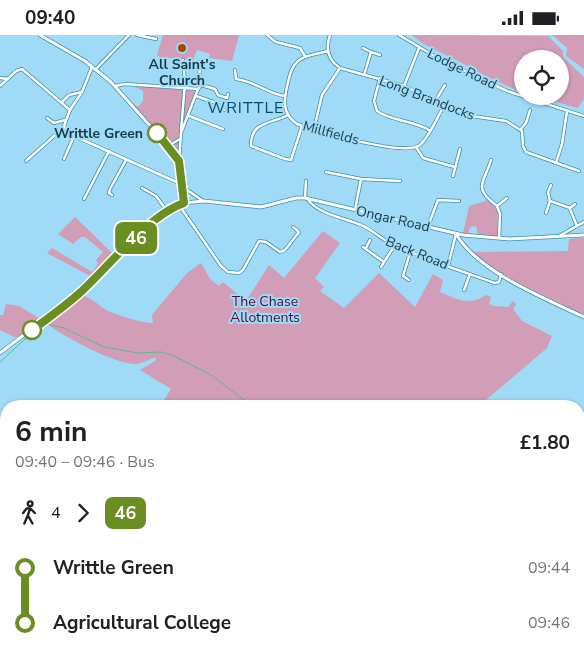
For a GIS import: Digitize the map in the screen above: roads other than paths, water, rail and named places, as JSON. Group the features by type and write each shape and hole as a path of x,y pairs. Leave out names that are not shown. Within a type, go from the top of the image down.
{"street":[{"path":"40,35 93,69 115,86 179,161"},
{"path":"26,161 64,127 70,110 82,92 93,69 129,35 156,39"},
{"path":"268,35 273,41 300,48 305,56 328,51"},
{"path":"314,129 322,95 340,68 333,62 328,51 330,35"},
{"name":"Lodge Road","path":"399,35 507,91 584,115"},
{"path":"404,86 419,47"},
{"path":"363,48 380,55"},
{"path":"364,75 371,52"},
{"name":"Millfields","path":"305,56 294,64 284,97 288,115 302,126 400,149 416,147"},
{"path":"184,60 179,161 184,203"},
{"path":"181,133 201,85 199,75 201,61"},
{"name":"Long Brandocks","path":"340,68 404,86 470,117 506,121 520,129"},
{"path":"0,86 16,71 22,69 70,110"},
{"path":"234,83 236,79 235,71"},
{"path":"0,78 6,79"},
{"path":"380,78 374,101 377,111 384,115 414,122 429,130"},
{"path":"236,79 253,82 270,92 284,97"},
{"path":"115,86 125,84 198,89"},
{"path":"201,85 215,89 218,95 227,98 228,94"},
{"path":"436,101 445,85"},
{"path":"62,103 69,95 82,92"},
{"path":"196,97 216,103 224,110"},
{"path":"444,106 416,147 423,158 455,167"},
{"path":"530,110 526,123 520,129 526,152 579,171"},
{"path":"556,163 562,144 567,111"},
{"path":"288,115 259,125 253,136 251,146 285,159 291,159 302,126"},
{"path":"189,116 223,129"},
{"path":"47,118 54,123 65,120"},
{"name":"Ongar Road","path":"64,127 74,136 181,185 204,201"},
{"path":"64,159 74,136"},
{"path":"168,146 180,139"},
{"path":"453,176 460,149"},
{"path":"84,199 109,151"},
{"path":"112,195 109,193 110,189 126,160"},
{"path":"491,160 482,183 482,191 486,199 497,207 500,214 499,238"},
{"path":"326,171 361,179 400,181"},
{"path":"355,210 361,179"},
{"path":"306,181 306,198"},
{"path":"546,213 550,201 548,193 551,185"},
{"path":"142,188 156,196 167,211"},
{"name":"Ongar Road","path":"0,353 82,291 131,241 167,211 184,203 204,201 260,207 287,199 306,198 456,234 499,238 584,235"},
{"name":"Back Road","path":"306,198 330,214 345,221 361,225 410,253 497,283 501,275"},
{"path":"497,207 507,199"},
{"path":"428,226 438,200 459,201"},
{"path":"550,201 570,208 577,226"},
{"path":"570,208 575,204"},
{"path":"179,205 219,264 232,273 239,273 243,270 260,241 266,242 280,251 285,250 299,232 293,227"},
{"path":"559,237 584,222"},
{"path":"448,266 456,234"},
{"path":"456,234 465,245 501,275 530,292 584,317"},
{"path":"370,240 364,248 384,261"},
{"path":"381,267 395,245"},
{"path":"409,280 403,276 403,271 410,253"},
{"path":"464,290 470,274"}],"waterway":[{"path":"0,362 25,339 47,324 64,328 104,347 138,353 162,352 174,356 211,375 244,400"}],"place":[{"name":"All Saint's Church","path":"182,48"},
{"name":"Writtle Green","path":"157,133"}],"district":[{"name":"WRITTLE","path":"246,108"}],"park label":[{"name":"The Chase Allotments","path":"265,309"}]}
